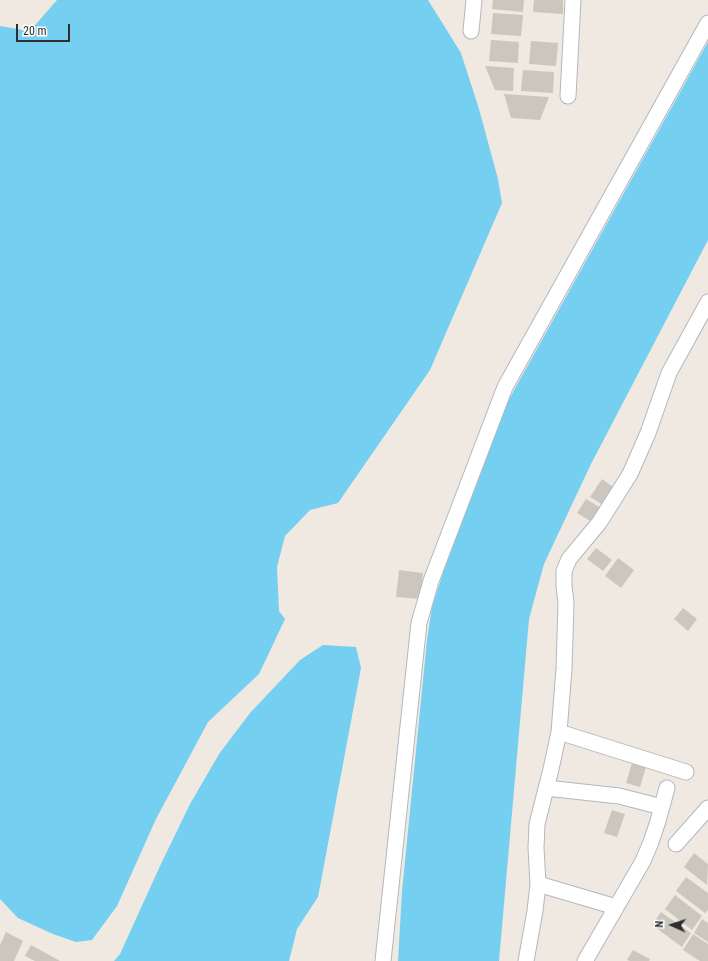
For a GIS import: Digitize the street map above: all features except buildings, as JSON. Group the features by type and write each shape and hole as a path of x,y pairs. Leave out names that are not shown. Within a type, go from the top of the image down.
{"street":[{"path":"471,31 474,0"},
{"path":"568,96 573,0"},
{"path":"383,961 419,623 431,581 505,387 708,23"},
{"path":"526,961 538,884 536,848 537,824 559,732 564,669 566,604 564,571 569,559 599,523 630,474 648,433 669,373 708,302"},
{"path":"559,732 686,772"},
{"path":"546,788 619,796 662,807"},
{"path":"585,961 646,854 667,788"},
{"path":"676,844 708,808"},
{"path":"538,884 616,907"}],"water":[{"path":"57,0 428,0 461,53 479,109 498,179 502,203 430,370 338,503 310,510 285,536 277,567 279,611 285,619 259,674 208,722 156,819 117,906 92,940 76,942 53,934 18,918 0,899 0,26 30,31"},
{"path":"708,42 708,240 591,464 544,564 529,619 499,961 398,961 402,891 427,640 432,607 471,489 503,410"},
{"path":"323,645 356,647 361,668 318,897 297,929 289,961 114,961 120,954 190,804 219,754 250,713 300,660"}]}
